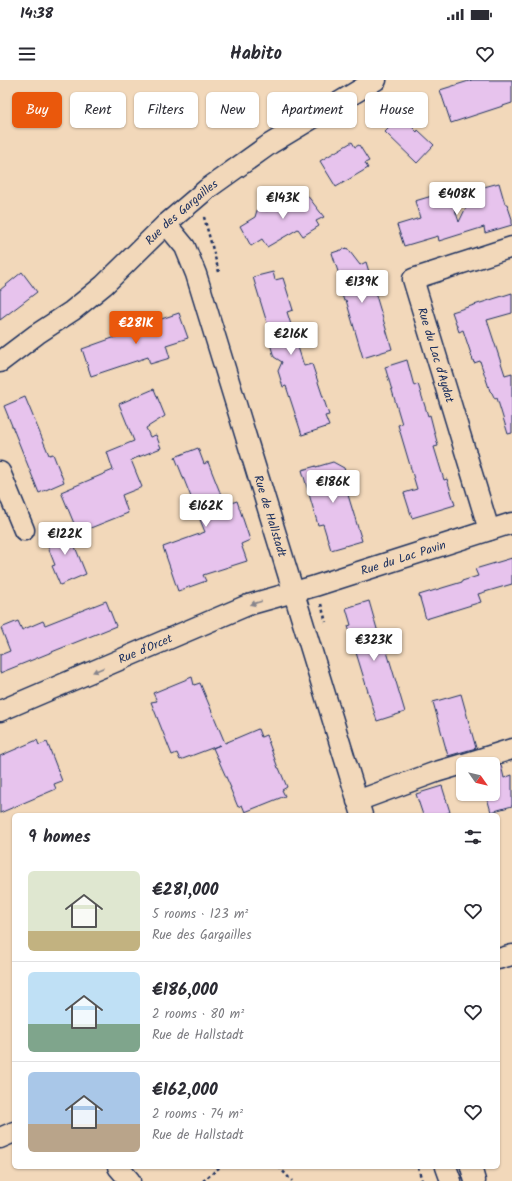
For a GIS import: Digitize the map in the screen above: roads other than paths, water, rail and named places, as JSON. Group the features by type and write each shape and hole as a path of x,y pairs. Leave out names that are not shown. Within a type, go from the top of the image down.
{"street":[{"name":"Rue des Gargailles","path":"0,362 36,334 72,311 104,285 166,224 207,189 270,144 376,80"},
{"name":"Rue de Hallstadt","path":"166,224 185,247 196,274 359,808"},
{"name":"Rue du Lac d'Aydat","path":"489,530 413,279 512,247"},
{"path":"0,472 24,530"},
{"name":"Rue du Lac Pavin","path":"294,592 512,523"},
{"name":"Rue d'Orcet","path":"0,711 248,605 294,592"},
{"path":"486,757 512,749"},
{"path":"359,808 436,772 456,766"},
{"path":"500,959 512,955"},
{"path":"0,1138 12,1133"},
{"path":"120,1169 130,1181"},
{"path":"447,1169 450,1181"},
{"path":"472,1169 475,1181"}]}
